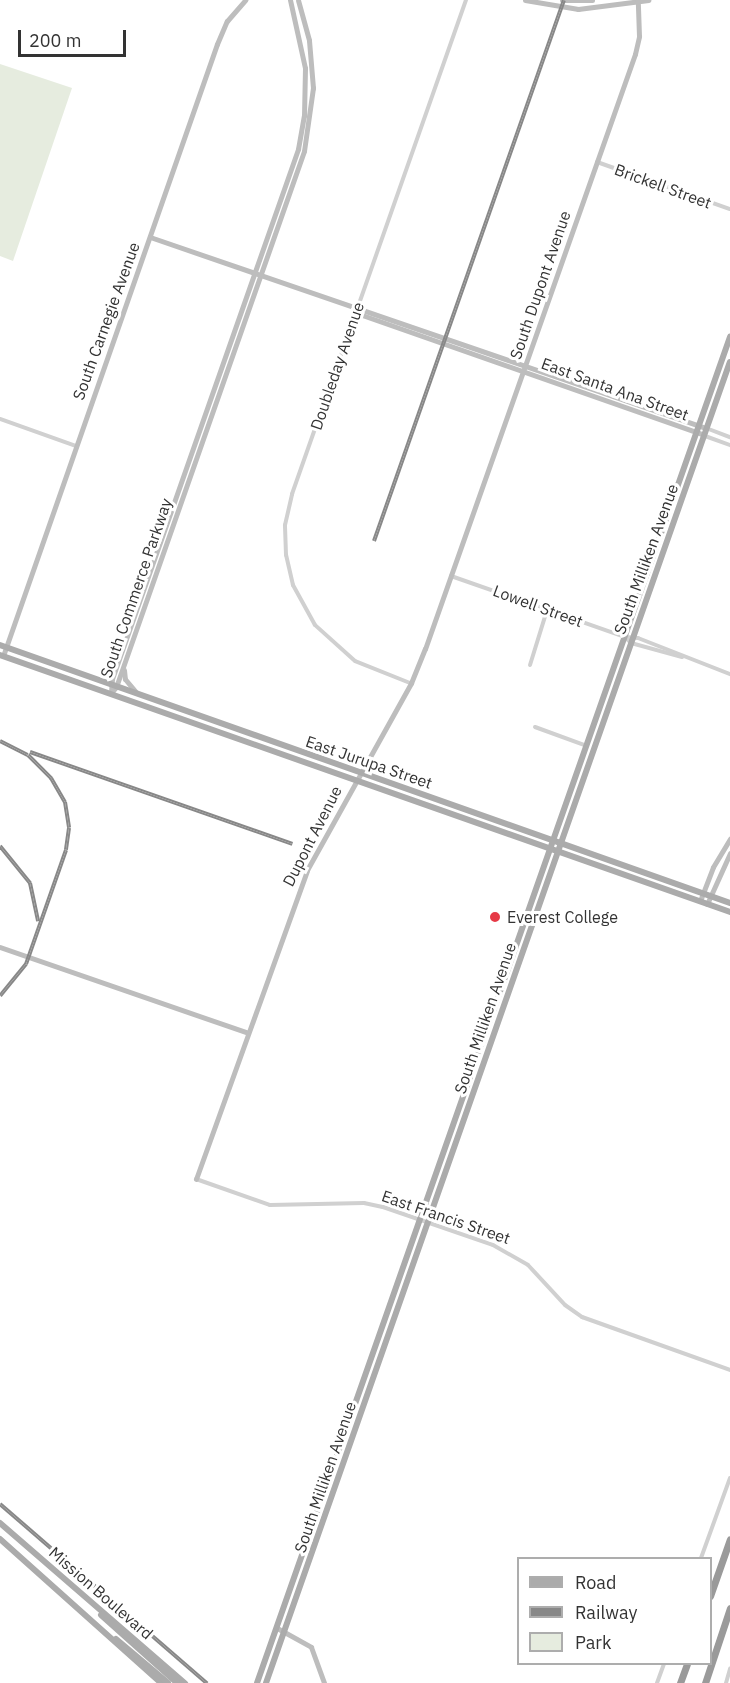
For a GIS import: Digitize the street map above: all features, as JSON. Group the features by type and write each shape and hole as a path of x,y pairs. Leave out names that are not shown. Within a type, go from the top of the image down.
{"highway":[{"path":"712,1593 730,1539"},
{"path":"712,1662 730,1608"},
{"path":"680,1683 687,1665"},
{"path":"705,1683 711,1665"}],"main road":[{"name":"South Milliken Avenue","path":"257,1682 278,1628 552,840 700,429 730,337"},
{"name":"South Milliken Avenue","path":"700,429 730,362"},
{"name":"South Milliken Avenue","path":"267,1680 704,435 700,429"},
{"name":"East Jurupa Street","path":"3,646 730,903"},
{"name":"East Jurupa Street","path":"1,656 730,912"},
{"path":"341,1447 348,1450"},
{"path":"0,1524 177,1683"},
{"name":"Mission Boulevard","path":"0,1524 184,1683"},
{"name":"Mission Boulevard","path":"0,1539 161,1683"},
{"path":"93,1622 168,1683"}],"street":[{"name":"South Carnegie Avenue","path":"1,656 221,32 245,0"},
{"name":"South Commerce Parkway","path":"113,686 125,662 258,274 298,149 304,116 303,47 290,0"},
{"name":"South Commerce Parkway","path":"111,693 258,274 304,151 311,117 312,61 298,0"},
{"name":"Doubleday Avenue","path":"411,683 362,664 324,636 298,599 286,555 285,525 292,494 466,0"},
{"path":"525,0 574,9 648,0"},
{"path":"562,0 592,0"},
{"path":"574,9 576,0"},
{"name":"South Dupont Avenue","path":"461,547 635,54 640,30 638,1"},
{"name":"Brickell Street","path":"597,162 730,209"},
{"name":"East Santa Ana Street","path":"150,237 357,309 363,315 700,429 730,437"},
{"path":"0,419 76,446"},
{"name":"East Santa Ana Street","path":"704,435 730,445"},
{"name":"Dupont Avenue","path":"196,1179 307,871 411,683 461,547"},
{"name":"Lowell Street","path":"451,576 730,674"},
{"path":"530,665 547,610"},
{"path":"125,662 125,679 141,696"},
{"path":"535,727 587,746"},
{"path":"703,902 730,840"},
{"path":"706,894 730,853"},
{"path":"0,947 248,1033"},
{"name":"East Francis Street","path":"196,1179 270,1205 301,1207 364,1203 420,1219 518,1257 582,1317 730,1370"},
{"path":"701,1557 730,1478"},
{"path":"278,1628 304,1640 315,1652 324,1683"},
{"path":"657,1683 664,1665"},
{"path":"726,1683 730,1669"}],"green space":[{"path":"0,64 72,88 13,261 0,256"}],"railway":[{"path":"374,541 564,0"},
{"path":"0,741 28,755 51,778 65,802 69,828 66,850 26,964 0,996"},
{"path":"30,752 292,844"},
{"path":"0,846 30,883 38,921"},
{"path":"0,1504 207,1683"}],"place":[{"name":"Everest College","path":"495,917"}]}
